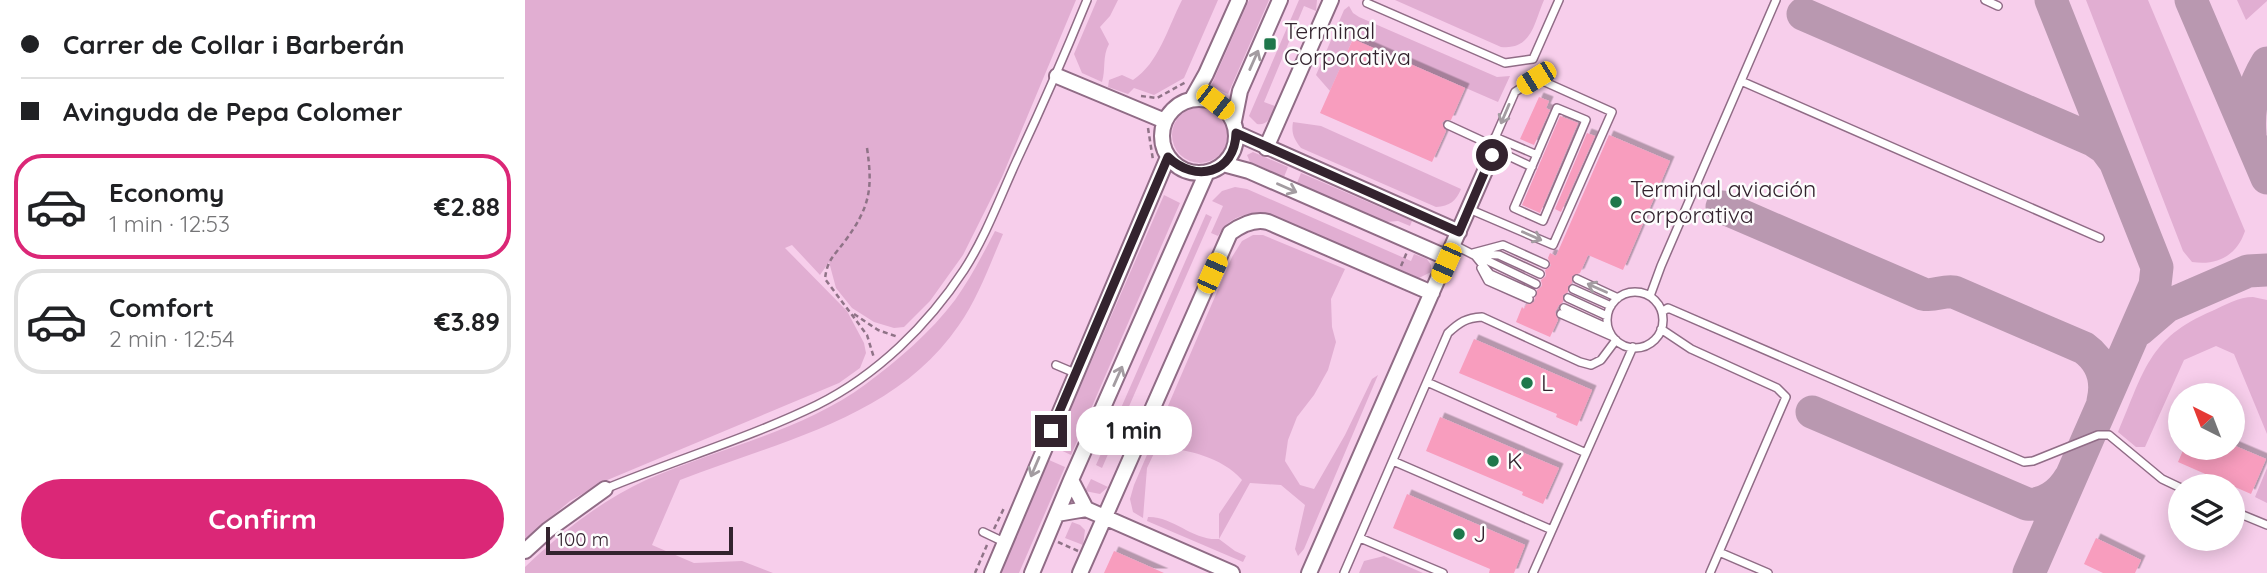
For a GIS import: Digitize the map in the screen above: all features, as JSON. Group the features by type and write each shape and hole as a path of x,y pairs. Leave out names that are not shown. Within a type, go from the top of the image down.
{"street":[{"path":"1192,99 1239,0"},
{"path":"1280,0 1240,91 1235,127 1233,151 1223,164 1207,172 1189,172 1168,157 1162,134 1165,121 1175,107 1192,99 1215,102 1228,112 1235,127 1266,148 1454,245"},
{"path":"1266,148 1331,0"},
{"path":"1057,76 1165,121"},
{"path":"1309,573 1454,245 1492,151"},
{"path":"992,573 997,541 1075,373 1168,157"},
{"path":"1223,164 1454,245"},
{"path":"1032,573 1207,172"},
{"path":"1080,573 1230,233 1252,221 1268,222 1432,293"},
{"path":"1071,480 1086,509"},
{"path":"525,551 548,530 605,489"},
{"path":"1057,514 1086,509 1232,573"}],"lane":[{"path":"605,489 818,404 854,382 907,341 964,269 991,219 1057,76 1087,0"},
{"path":"1367,3 1505,63 1533,59 1559,0"},
{"path":"1650,296 1776,0"},
{"path":"1985,0 1998,6"},
{"path":"1469,209 1553,245 1612,112 1536,78 1515,92 1495,137 1492,151"},
{"path":"1741,81 2100,238"},
{"path":"1557,108 1586,120 1543,221 1514,208 1532,167 1557,108"},
{"path":"1448,125 1487,143 1492,151"},
{"path":"1495,137 1537,155"},
{"path":"1492,151 1498,150 1532,167"},
{"path":"1454,245 1536,284"},
{"path":"1473,253 1503,246 1545,264"},
{"path":"1473,253 1499,255 1540,274"},
{"path":"1473,253 1489,277 1530,296"},
{"path":"1577,279 1618,298"},
{"path":"1573,289 1611,306"},
{"path":"1608,328 1562,311 1615,339 1633,347 1647,344 1661,329 1662,312 1659,305 1650,296 1635,292 1618,298 1607,316 1608,328 1615,339"},
{"path":"1568,299 1607,316"},
{"path":"1662,312 1668,308 2024,462 2098,435 2109,435 2168,483"},
{"path":"1345,573 1448,333 1459,322 1482,317 1591,365 1601,360 1615,339"},
{"path":"1661,329 1691,349 1777,388 1786,397 1710,573"},
{"path":"1533,573 1633,347"},
{"path":"1056,365 1075,373"},
{"path":"1427,382 1586,453"},
{"path":"1393,461 1552,530"},
{"path":"2245,516 2267,526"},
{"path":"983,533 997,541"},
{"path":"1360,538 1443,573"},
{"path":"1719,552 1768,573"}],"path":[{"path":"1137,100 1139,96 1157,98 1188,81"},
{"path":"1140,122 1148,128 1153,164"},
{"path":"867,148 871,171 869,201 846,240 826,265 825,279 867,335 877,365"},
{"path":"851,312 878,330 907,341"},
{"path":"975,573 997,541"}],"shaded area":[{"path":"525,0 1076,0 1002,177 963,255 930,301 904,327 894,328 874,322 852,308 836,288 829,262 820,275 792,245 785,248 847,311 864,343 866,353 860,368 839,383 605,481 570,501 525,539"},
{"path":"1097,0 1118,0 1110,16 1100,27 1109,44 1102,82 1082,73 1074,54"},
{"path":"1182,0 1218,0 1184,78 1154,95 1134,88 1128,94 1108,87 1109,80 1122,75 1133,80 1150,64"},
{"path":"1249,0 1269,0 1228,94 1211,86"},
{"path":"1299,0 1317,0 1316,11 1304,6 1264,102 1275,106 1267,122 1257,124 1249,116"},
{"path":"1395,0 1544,0 1526,40 1511,47 1501,47"},
{"path":"2086,0 2148,0 2245,231 2237,247 2225,257 2210,262 2192,262 2183,251"},
{"path":"2237,0 2267,0 2267,1 2246,20"},
{"path":"1349,6 1359,17 1497,77 1510,76 1498,102 1353,39 1330,91 1316,75 1344,10"},
{"path":"1194,107 1206,107 1220,115 1228,129 1226,146 1220,155 1206,163 1194,163 1177,151 1172,141 1172,129 1184,112"},
{"path":"1293,122 1321,126 1461,189 1452,202 1436,207 1301,148 1294,136"},
{"path":"1253,152 1288,167 1284,177 1250,162 1247,155"},
{"path":"1301,173 1412,221 1410,226 1398,221 1386,222 1297,183"},
{"path":"1235,187 1247,189 1411,261 1414,254 1427,259 1431,272 1419,278 1267,213 1238,217 1227,224 1218,236 1211,233 1223,206 1212,201 1222,191"},
{"path":"1164,195 1180,203 1071,455 1054,447"},
{"path":"1206,214 1212,217 1102,468 1096,465"},
{"path":"995,231 1003,234 966,315 933,357 903,383 869,405 833,423 680,480 652,545 694,563 742,561 773,573 525,573 525,567 567,530 629,488 787,427 841,401 866,384 890,366 946,312 966,284"},
{"path":"1253,235 1263,235 1345,269 1331,299 1332,327 1336,342 1328,370 1297,417 1288,440 1285,461 1300,485 1314,489 1345,435 1372,379 1378,375 1304,549 1298,556 1295,549 1305,505 1281,485 1250,483 1219,539 1219,514 1242,480 1225,465 1214,460 1192,452 1157,447 1147,468 1143,518 1133,512 1130,499 1232,257 1242,241"},
{"path":"2243,298 2267,300 2267,434 2234,354 2216,346 2184,360 2174,383 2168,383 2168,396 2145,447 2136,447 2118,432 2142,374 2161,345 2191,321"},
{"path":"1049,460 1065,467 1019,573 999,573"},
{"path":"2267,468 2267,503 2255,497"},
{"path":"1091,479 1108,487 1100,494 1085,491"},
{"path":"1148,517 1166,520 1200,536 1219,539 1246,556 1243,562 1147,521"},
{"path":"1072,522 1085,530 1083,545 1065,538"},
{"path":"1384,556 1423,573 1359,573 1364,561"}],"building":[{"path":"1353,39 1465,88 1451,120 1442,123 1446,131 1432,162 1320,113"},
{"path":"1539,97 1549,101 1546,108 1550,110 1534,145 1520,139"},
{"path":"1560,116 1578,123 1540,213 1522,205"},
{"path":"1587,133 1595,136 1561,212 1555,209"},
{"name":"Terminal aviación corporativa","path":"1609,135 1670,161 1623,270 1588,255 1580,273 1572,276 1568,292 1563,295 1563,302 1555,312 1558,320 1550,337 1516,322 1522,307 1524,309 1526,305 1534,302 1537,290 1542,286 1545,270 1551,266 1548,258 1550,253 1556,256"},
{"name":"L","path":"1474,339 1592,390 1577,426 1556,417 1557,414 1459,373"},
{"name":"K","path":"1440,417 1559,468 1543,504 1522,495 1523,492 1426,451"},
{"path":"2245,450 2266,459 2251,494 2245,491 2245,474 2205,474 2178,462 2245,460"},
{"name":"J","path":"1407,494 1525,545 1514,573 1489,573 1490,569 1393,528"},
{"path":"2096,538 2141,560 2135,573 2103,573 2084,564"},
{"path":"1114,551 1164,573 1104,573"}],"taxiway":[{"path":"2029,573 2155,285 2157,267 2051,0"},
{"path":"2191,0 2267,178"},
{"path":"1803,14 2093,140 2105,148 2114,160"},
{"path":"2250,134 2253,97 2267,63"},
{"path":"1722,207 1923,294 1954,292 2084,348 2095,359 2102,372 2105,386 2103,401"},
{"path":"2139,330 2167,306 2248,271 2267,270"},
{"path":"1812,412 2027,504 2040,503 2052,497 2070,478"}],"place":[{"name":"Terminal Corporativa","path":"1270,44"},
{"name":"Terminal aviación corporativa","path":"1616,202"},
{"name":"L","path":"1527,383"},
{"name":"K","path":"1493,461"},
{"name":"J","path":"1459,534"}],"route":[{"path":"1051,431 1168,157 1189,172 1207,172 1223,164 1233,151 1236,133 1459,232 1492,155"}]}
